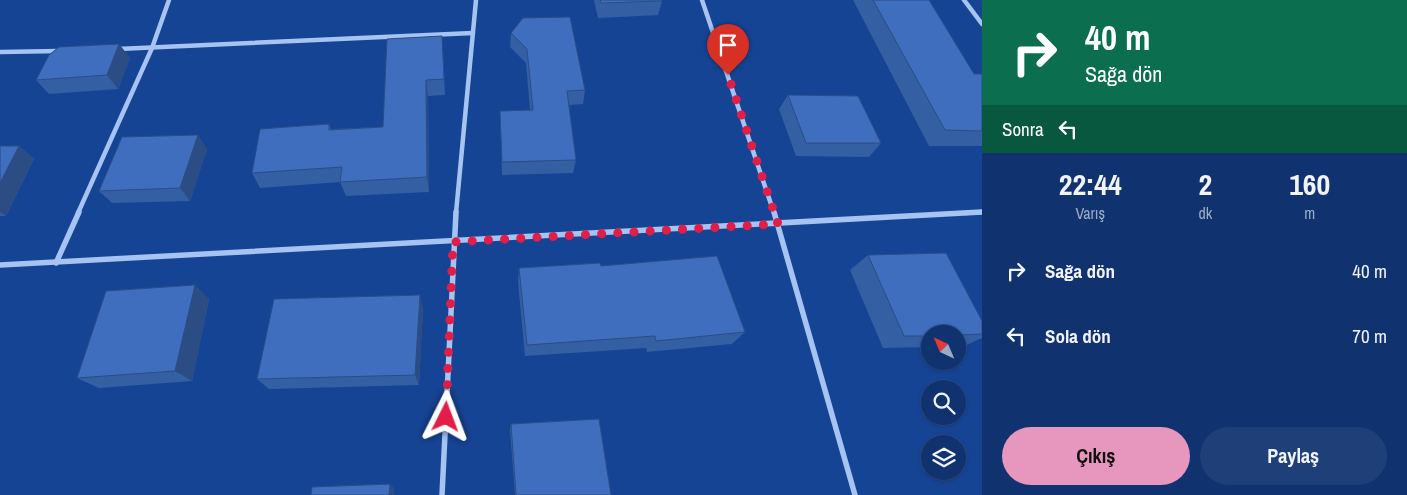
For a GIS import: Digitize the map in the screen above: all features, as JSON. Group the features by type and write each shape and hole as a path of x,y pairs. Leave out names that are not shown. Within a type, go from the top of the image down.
{"street":[{"path":"56,262 152,48 169,0"},
{"path":"442,495 453,242 476,0"},
{"path":"702,0 778,224 855,495"},
{"path":"964,0 982,24"},
{"path":"114,49 473,33"},
{"path":"0,52 66,50"},
{"path":"0,265 982,212"}],"building":[{"path":"600,0 662,0 662,1 601,3"},
{"path":"873,0 929,0 974,74 982,74 982,131 945,130"},
{"path":"570,17 585,90 567,91 576,160 502,162 500,111 533,110 527,49 511,33 523,18"},
{"path":"442,36 444,79 426,80 427,177 340,182 342,167 252,173 260,129 329,124 329,130 383,127 387,39"},
{"path":"119,44 107,75 36,80 49,55 59,47"},
{"path":"788,95 858,96 881,143 806,143"},
{"path":"198,135 180,188 99,191 122,137"},
{"path":"0,146 19,146 0,183"},
{"path":"946,253 982,321 982,334 966,335 966,325 921,325 921,336 904,336 868,255"},
{"path":"717,256 745,332 656,341 655,336 527,345 519,268 600,263 601,266"},
{"path":"195,285 175,371 77,378 106,291"},
{"path":"420,295 415,375 257,379 274,299"},
{"path":"599,419 611,495 516,495 511,424"},
{"path":"390,484 389,495 311,495 312,487"}],"route":[{"path":"446,417 453,242 778,224 728,75"}]}
